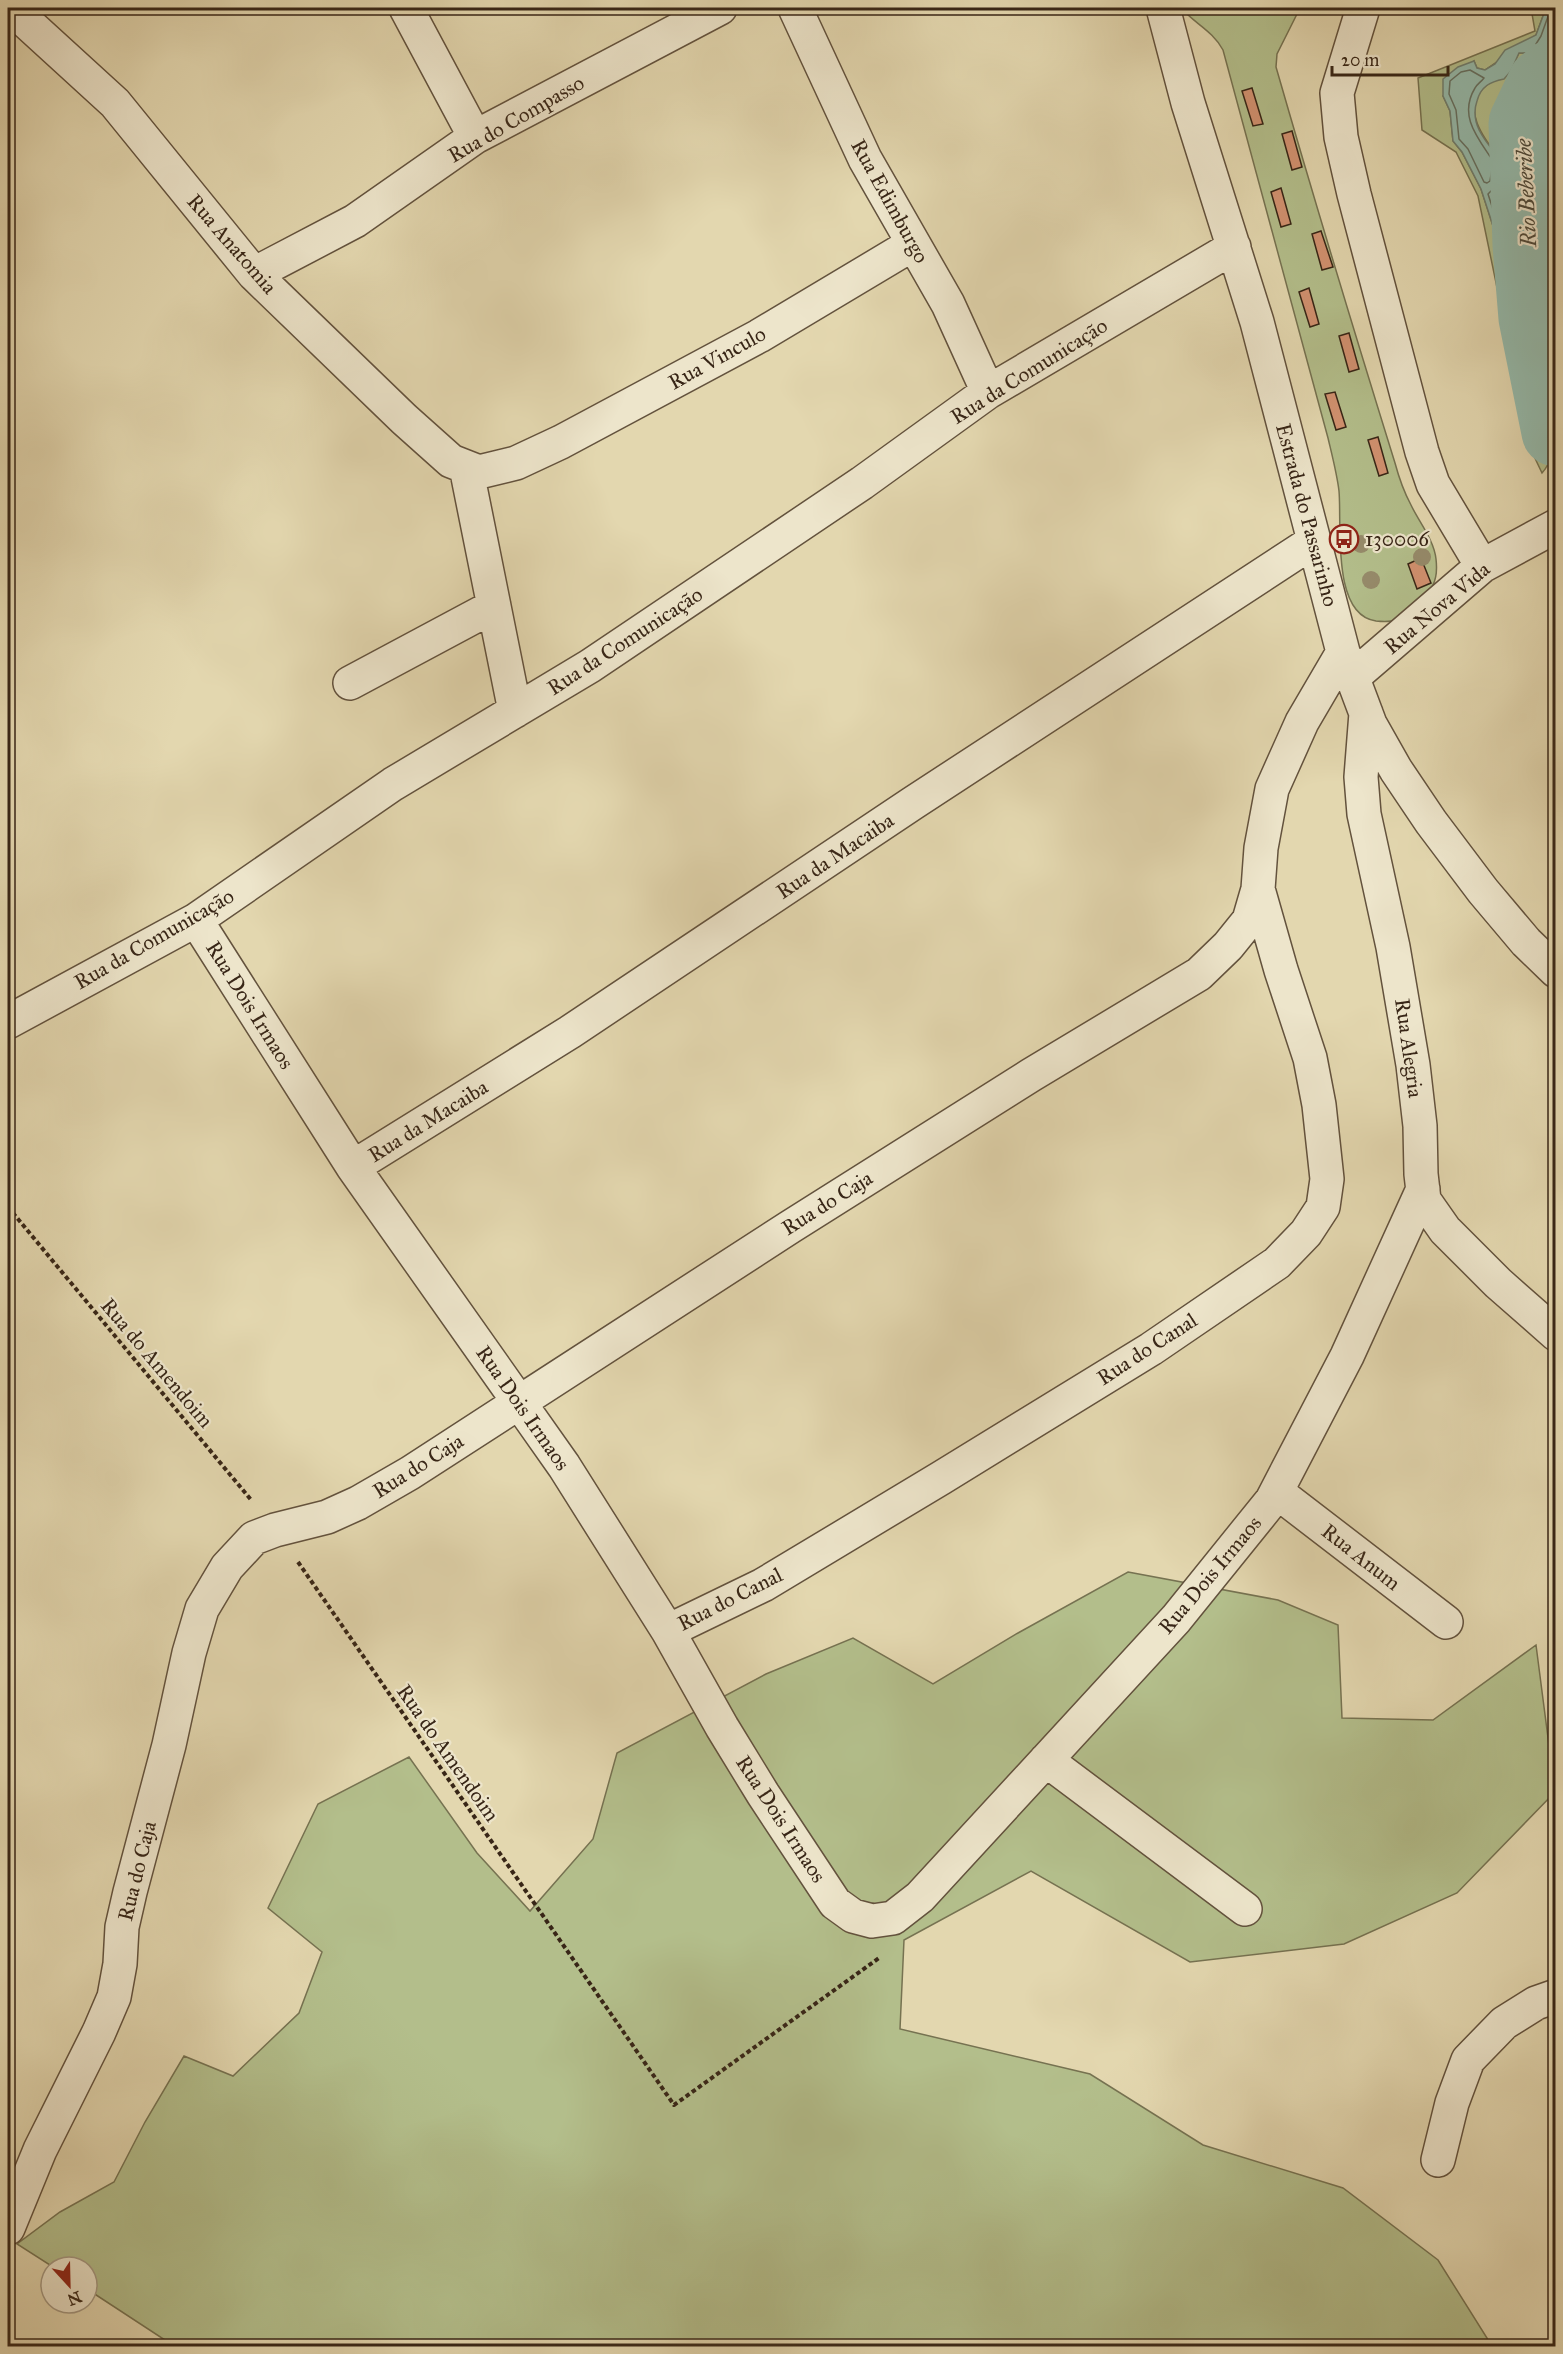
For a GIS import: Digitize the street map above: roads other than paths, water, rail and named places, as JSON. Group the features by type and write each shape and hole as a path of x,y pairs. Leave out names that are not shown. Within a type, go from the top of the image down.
{"street":[{"name":"Rua Anatomia","path":"11,8 115,103 254,274 404,419 451,461 479,472 516,463"},
{"path":"406,8 475,137"},
{"name":"Rua do Compasso","path":"254,274 355,221 475,137 720,8"},
{"name":"Rua Edimburgo","path":"795,8 865,159 948,304 988,392"},
{"name":"Estrada do Passarinho","path":"1163,8 1188,103 1257,322 1348,664 1370,723 1396,770 1431,822 1483,891 1526,942 1556,971"},
{"path":"1363,8 1337,93 1341,137 1422,452 1433,484 1482,566"},
{"name":"Rua Vinculo","path":"516,463 561,442 759,336 913,244"},
{"name":"Rua da Comunicação","path":"8,1022 196,920 393,784 590,666 659,620 862,483 988,392 1234,247"},
{"path":"466,466 515,711"},
{"name":"Rua Nova Vida","path":"1348,664 1482,566 1555,527"},
{"name":"Rua da Macaiba","path":"353,1167 570,1032 1314,540"},
{"path":"350,683 494,606"},
{"path":"1258,889 1272,789 1302,722 1348,664"},
{"name":"Rua Alegria","path":"1366,711 1361,777 1364,814 1393,947 1413,1065 1420,1126 1424,1200 1445,1230 1498,1283 1556,1334"},
{"name":"Rua do Caja","path":"8,2228 40,2150 114,1997 120,1965 122,1927 169,1745 189,1653 202,1609 227,1567 254,1538 327,1516 358,1503 410,1473 800,1221 1031,1075 1199,974 1228,946 1249,920 1258,889"},
{"name":"Rua do Canal","path":"668,1631 763,1584 1151,1349 1277,1263 1306,1233 1323,1207 1327,1179 1319,1105 1310,1058 1281,970 1258,889"},
{"name":"Rua Dois Irmaos","path":"196,920 353,1167 564,1466 668,1631 763,1794 835,1903 853,1916 872,1921 893,1918 920,1897 1176,1618 1277,1492 1347,1356 1423,1189"},
{"name":"Rua Anum","path":"1277,1492 1446,1622"},
{"path":"1046,1760 1245,1909"},
{"path":"1438,2160 1452,2103 1468,2060 1504,2023 1536,2003 1556,1996"}],"water":[{"path":"1546,8 1555,8 1556,30 1553,44 1542,51 1519,53 1511,71 1504,79 1490,83 1481,92 1475,109 1475,117 1480,132 1500,159 1495,176 1496,186 1518,202 1544,248 1543,263 1536,267 1520,268 1514,274 1513,285 1538,318 1550,355 1555,393 1555,471 1548,466 1548,449 1536,426 1540,418 1541,401 1515,338 1513,310 1502,283 1495,232 1481,189 1462,152 1453,141 1450,111 1443,96 1443,79 1458,67 1474,61 1477,68 1485,70 1495,64 1505,50 1536,35"}],"waterway":[{"name":"Rio Beberibe","path":"1556,72 1542,83 1523,123 1527,245 1533,318 1556,432"}],"place":[{"name":"130006","path":"1344,539"}]}
